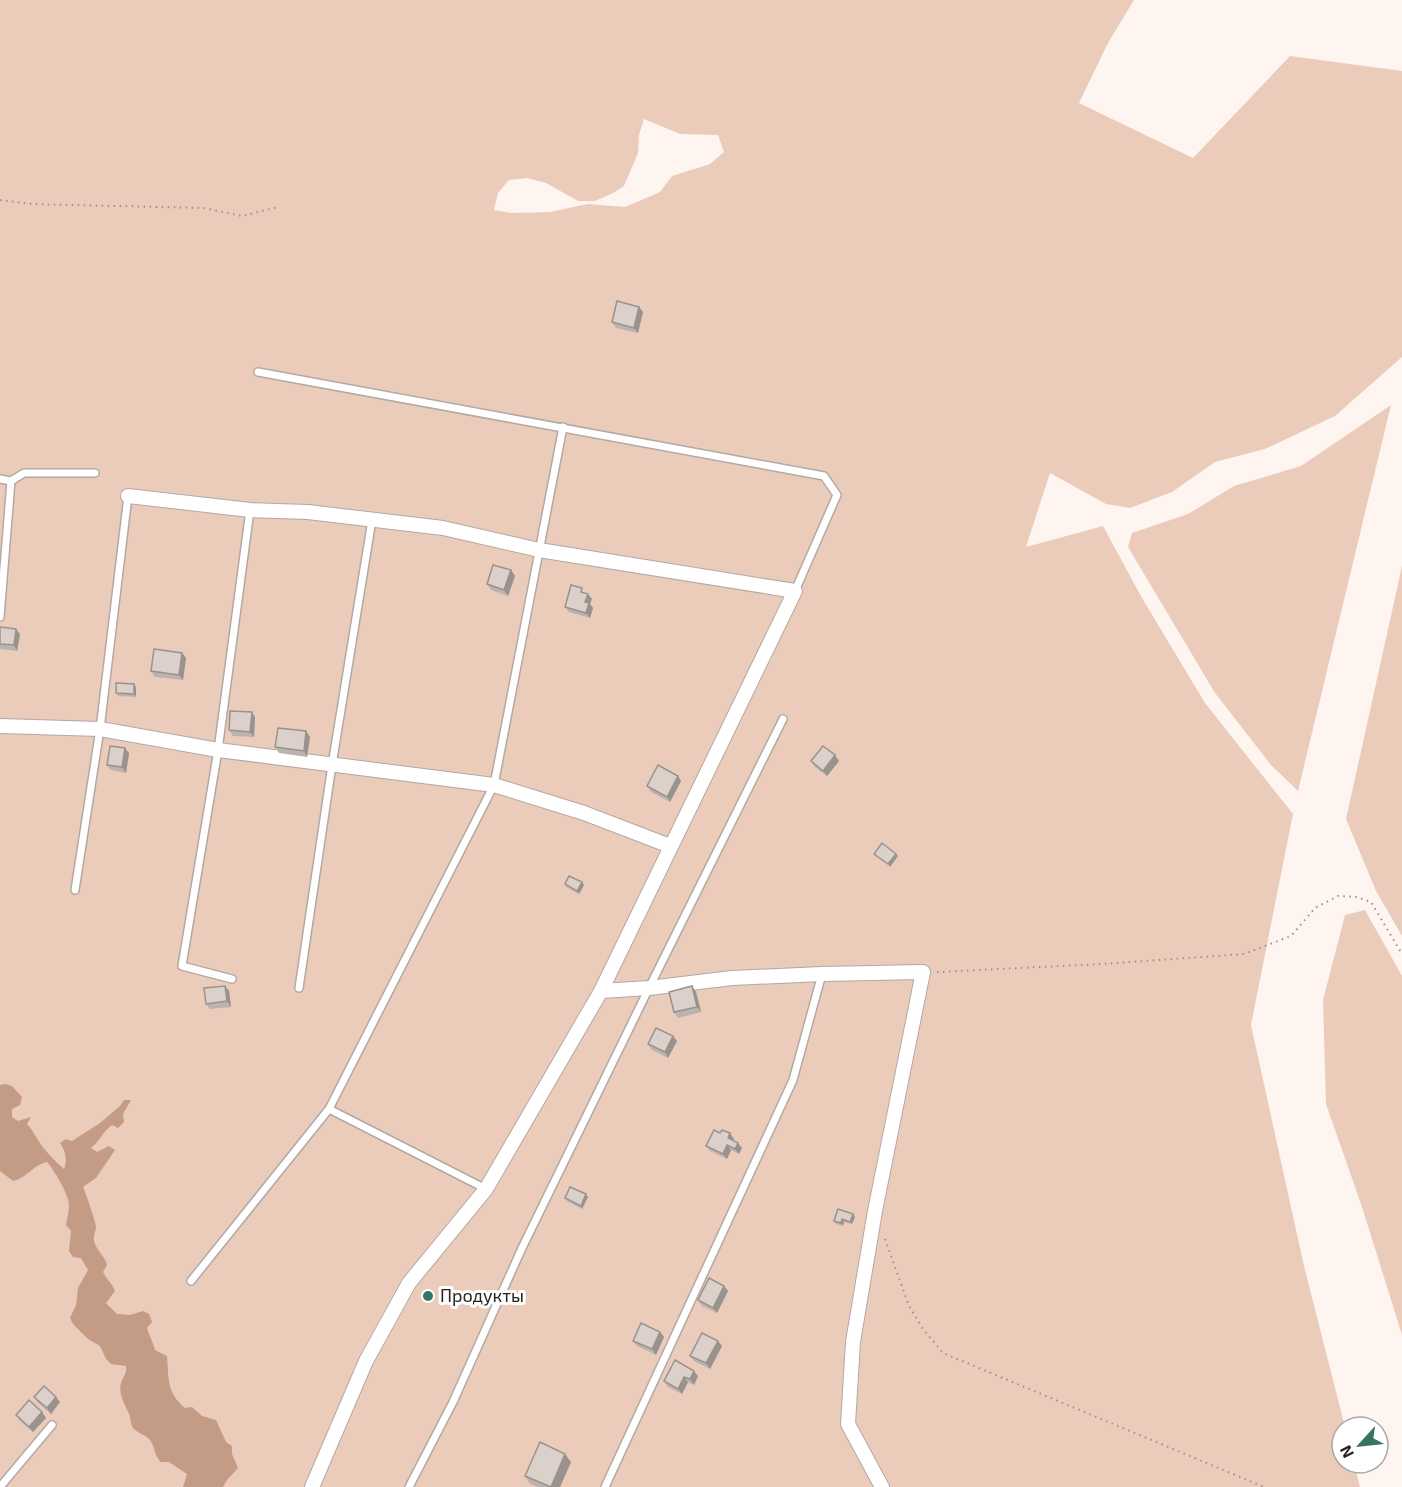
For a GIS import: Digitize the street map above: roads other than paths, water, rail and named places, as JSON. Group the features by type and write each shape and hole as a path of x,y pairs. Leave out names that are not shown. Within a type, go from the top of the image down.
{"street":[{"path":"128,496 250,510 308,512 443,528 539,550 795,591 601,991 486,1189 409,1283 366,1361 312,1487"},
{"path":"0,726 100,729 218,750 494,785 584,813 670,846"},
{"path":"601,991 732,978 923,972 875,1211 853,1342 849,1424 881,1487"}],"lane":[{"path":"258,372 824,476 837,495 795,591"},
{"path":"191,1281 329,1109 494,785 563,427"},
{"path":"0,479 11,481 24,473 95,473"},
{"path":"0,617 11,481"},
{"path":"75,890 100,729 128,496"},
{"path":"232,979 183,966 218,750 250,510"},
{"path":"299,988 372,520"},
{"path":"409,1487 453,1402 522,1248 648,988 783,719"},
{"path":"605,1487 793,1080 822,974"},
{"path":"329,1109 486,1189"},
{"path":"0,1487 52,1425"}],"place":[{"name":"Продукты","path":"428,1296"}]}
